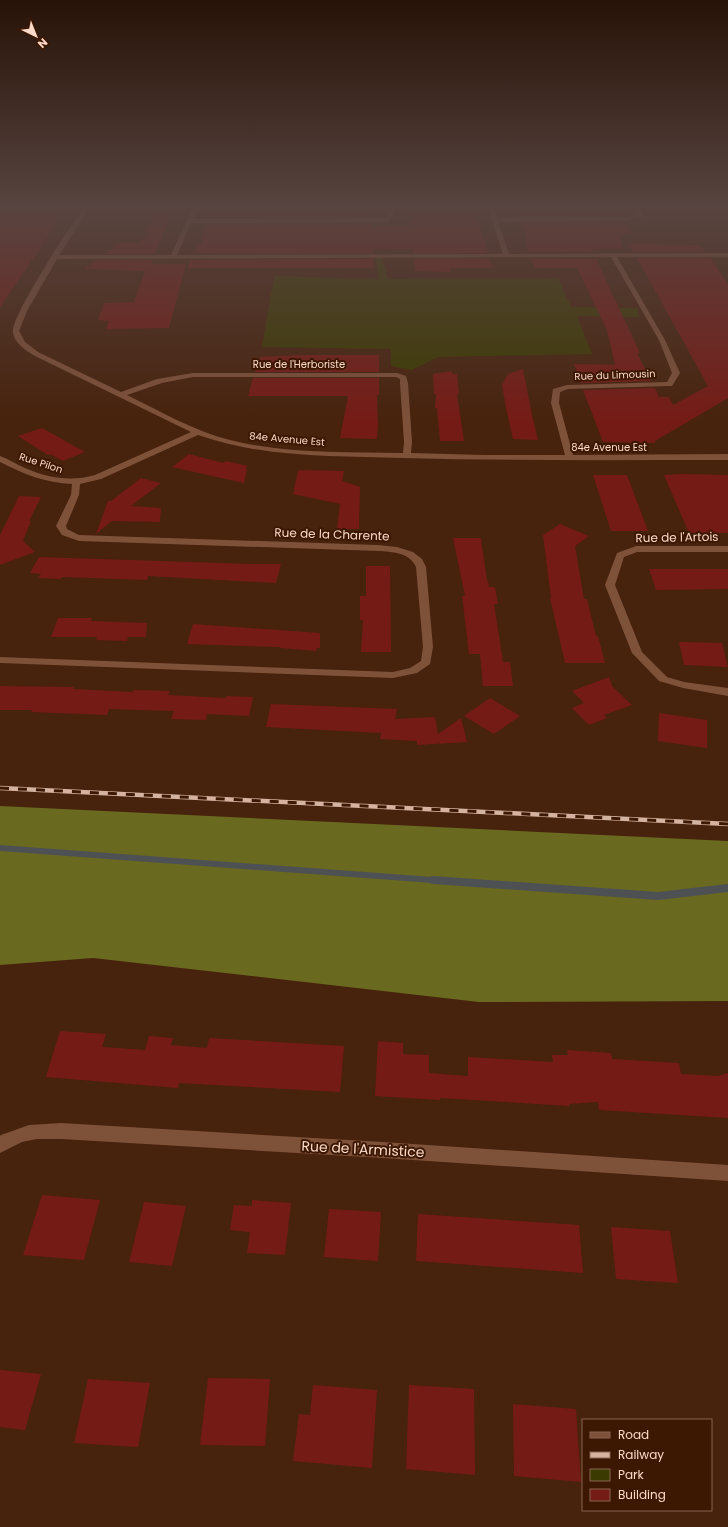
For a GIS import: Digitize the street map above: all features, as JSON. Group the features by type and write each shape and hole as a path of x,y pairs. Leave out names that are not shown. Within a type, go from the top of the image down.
{"street":[{"name":"84e Avenue Est","path":"42,280 18,320 16,327 18,337 25,346 38,356 119,395 198,432 236,445 279,451 407,456 492,458 728,457"},
{"name":"Rue du Limousin","path":"570,458 555,403 556,390 567,387 669,384 676,373 662,340 628,280"},
{"name":"Rue de l'Herboriste","path":"119,395 160,381 193,375 397,375 403,378 404,383 408,442 407,456"},
{"path":"76,483 92,479 198,432"},
{"name":"Rue Pilon","path":"0,459 35,475 76,483"},
{"name":"Rue de la Charente","path":"0,660 393,675 413,671 426,662 428,647 421,567 417,559 410,554 399,550 378,548 79,538 69,535 63,530 62,526 75,495 76,483"},
{"name":"Rue de l'Artois","path":"728,549 636,550 620,555 610,585 637,654 663,679 683,685 728,692"},
{"name":"Rue de l'Armistice","path":"0,1145 13,1136 33,1132 60,1131 375,1149 728,1173"}],"green space":[{"path":"273,280 559,280 571,307 637,308 640,317 577,316 592,354 438,357 412,370 391,366 391,349 262,347"}],"shaded area":[{"path":"0,806 728,841 728,1001 479,1002 93,958 0,965"}],"building":[{"path":"0,280 18,280 0,307"},
{"path":"142,280 182,280 169,328 106,329 109,321 98,320 104,303 134,302"},
{"path":"583,280 606,280 640,353 637,353 651,381 581,383 574,364 615,365 607,330"},
{"path":"649,280 725,280 728,284 728,398 655,441 655,443 603,442 583,390 655,388 659,397 669,397 673,405 708,386"},
{"path":"302,355 379,355 379,372 255,372 260,357"},
{"path":"523,369 538,440 513,439 506,408 502,385 508,374"},
{"path":"451,371 453,374 457,374 459,394 457,394 464,441 440,441 437,408 435,408 436,394 434,394 433,374"},
{"path":"253,378 379,378 379,395 377,395 377,439 340,438 348,396 248,396"},
{"path":"42,428 85,452 63,461 50,454 48,455 18,436"},
{"path":"189,454 223,463 226,461 248,466 245,469 247,469 244,483 172,467"},
{"path":"298,471 344,471 342,481 360,487 359,529 337,529 340,504 293,494"},
{"path":"593,475 627,475 648,531 611,531"},
{"path":"664,475 728,475 728,533 689,533"},
{"path":"141,478 161,483 131,506 161,508 160,522 112,521 96,534 108,501 111,501"},
{"path":"19,496 41,497 29,521 31,521 23,541 35,552 0,565 0,535"},
{"path":"560,524 589,536 575,546 584,599 587,599 596,636 598,636 605,663 565,663 550,598 543,535"},
{"path":"453,538 481,538 487,581 489,587 495,587 498,604 494,604 503,662 510,662 513,686 483,686 480,654 469,654 462,596 465,596"},
{"path":"39,557 281,564 276,583 148,576 147,580 62,577 61,579 38,578 41,574 30,573"},
{"path":"366,566 390,566 391,652 361,652 363,620 360,620 360,596 366,596"},
{"path":"649,569 728,569 728,589 656,590"},
{"path":"58,618 92,618 91,621 147,623 146,637 128,637 127,641 96,640 97,637 51,637"},
{"path":"193,624 320,633 320,648 317,648 316,651 280,647 187,644"},
{"path":"679,642 722,643 728,667 684,665"},
{"path":"609,677 612,686 632,705 604,715 607,718 589,725 572,708 584,703 572,691"},
{"path":"0,686 74,687 73,689 133,692 133,690 170,691 168,695 226,698 226,696 253,697 249,716 207,714 206,720 171,719 174,711 109,709 107,715 31,712 32,710 0,710"},
{"path":"490,698 520,716 494,734 464,716"},
{"path":"271,704 397,709 395,719 435,717 438,734 461,718 467,742 417,745 417,741 380,739 381,733 266,727"},
{"path":"659,713 707,720 707,748 658,741"},
{"path":"60,1031 106,1034 102,1047 145,1050 149,1036 173,1038 171,1045 207,1048 209,1038 344,1046 340,1092 179,1083 178,1088 46,1077"},
{"path":"378,1041 403,1043 403,1054 429,1055 429,1073 468,1076 468,1057 553,1062 552,1055 568,1055 567,1050 611,1053 612,1059 679,1063 681,1074 718,1076 728,1073 728,1118 599,1110 598,1102 569,1104 569,1106 440,1098 440,1100 375,1096"},
{"path":"42,1195 100,1200 84,1260 23,1255"},
{"path":"252,1200 291,1203 285,1255 247,1253 250,1232 230,1230 234,1205 252,1206"},
{"path":"144,1202 186,1206 172,1266 129,1262"},
{"path":"329,1209 381,1212 378,1261 324,1257"},
{"path":"418,1214 579,1225 583,1273 416,1261"},
{"path":"611,1227 670,1231 678,1283 616,1279"},
{"path":"0,1370 41,1374 25,1430 0,1427"},
{"path":"208,1378 270,1379 265,1446 200,1445"},
{"path":"88,1379 150,1383 138,1447 74,1443"},
{"path":"313,1385 377,1390 372,1468 293,1461 299,1414 310,1415"},
{"path":"409,1385 474,1389 475,1475 406,1469"},
{"path":"513,1404 576,1409 581,1482 514,1476"}],"waterway":[{"path":"0,848 446,881"},
{"path":"433,880 658,896 728,888"}],"railway":[{"path":"0,788 728,824"}]}
